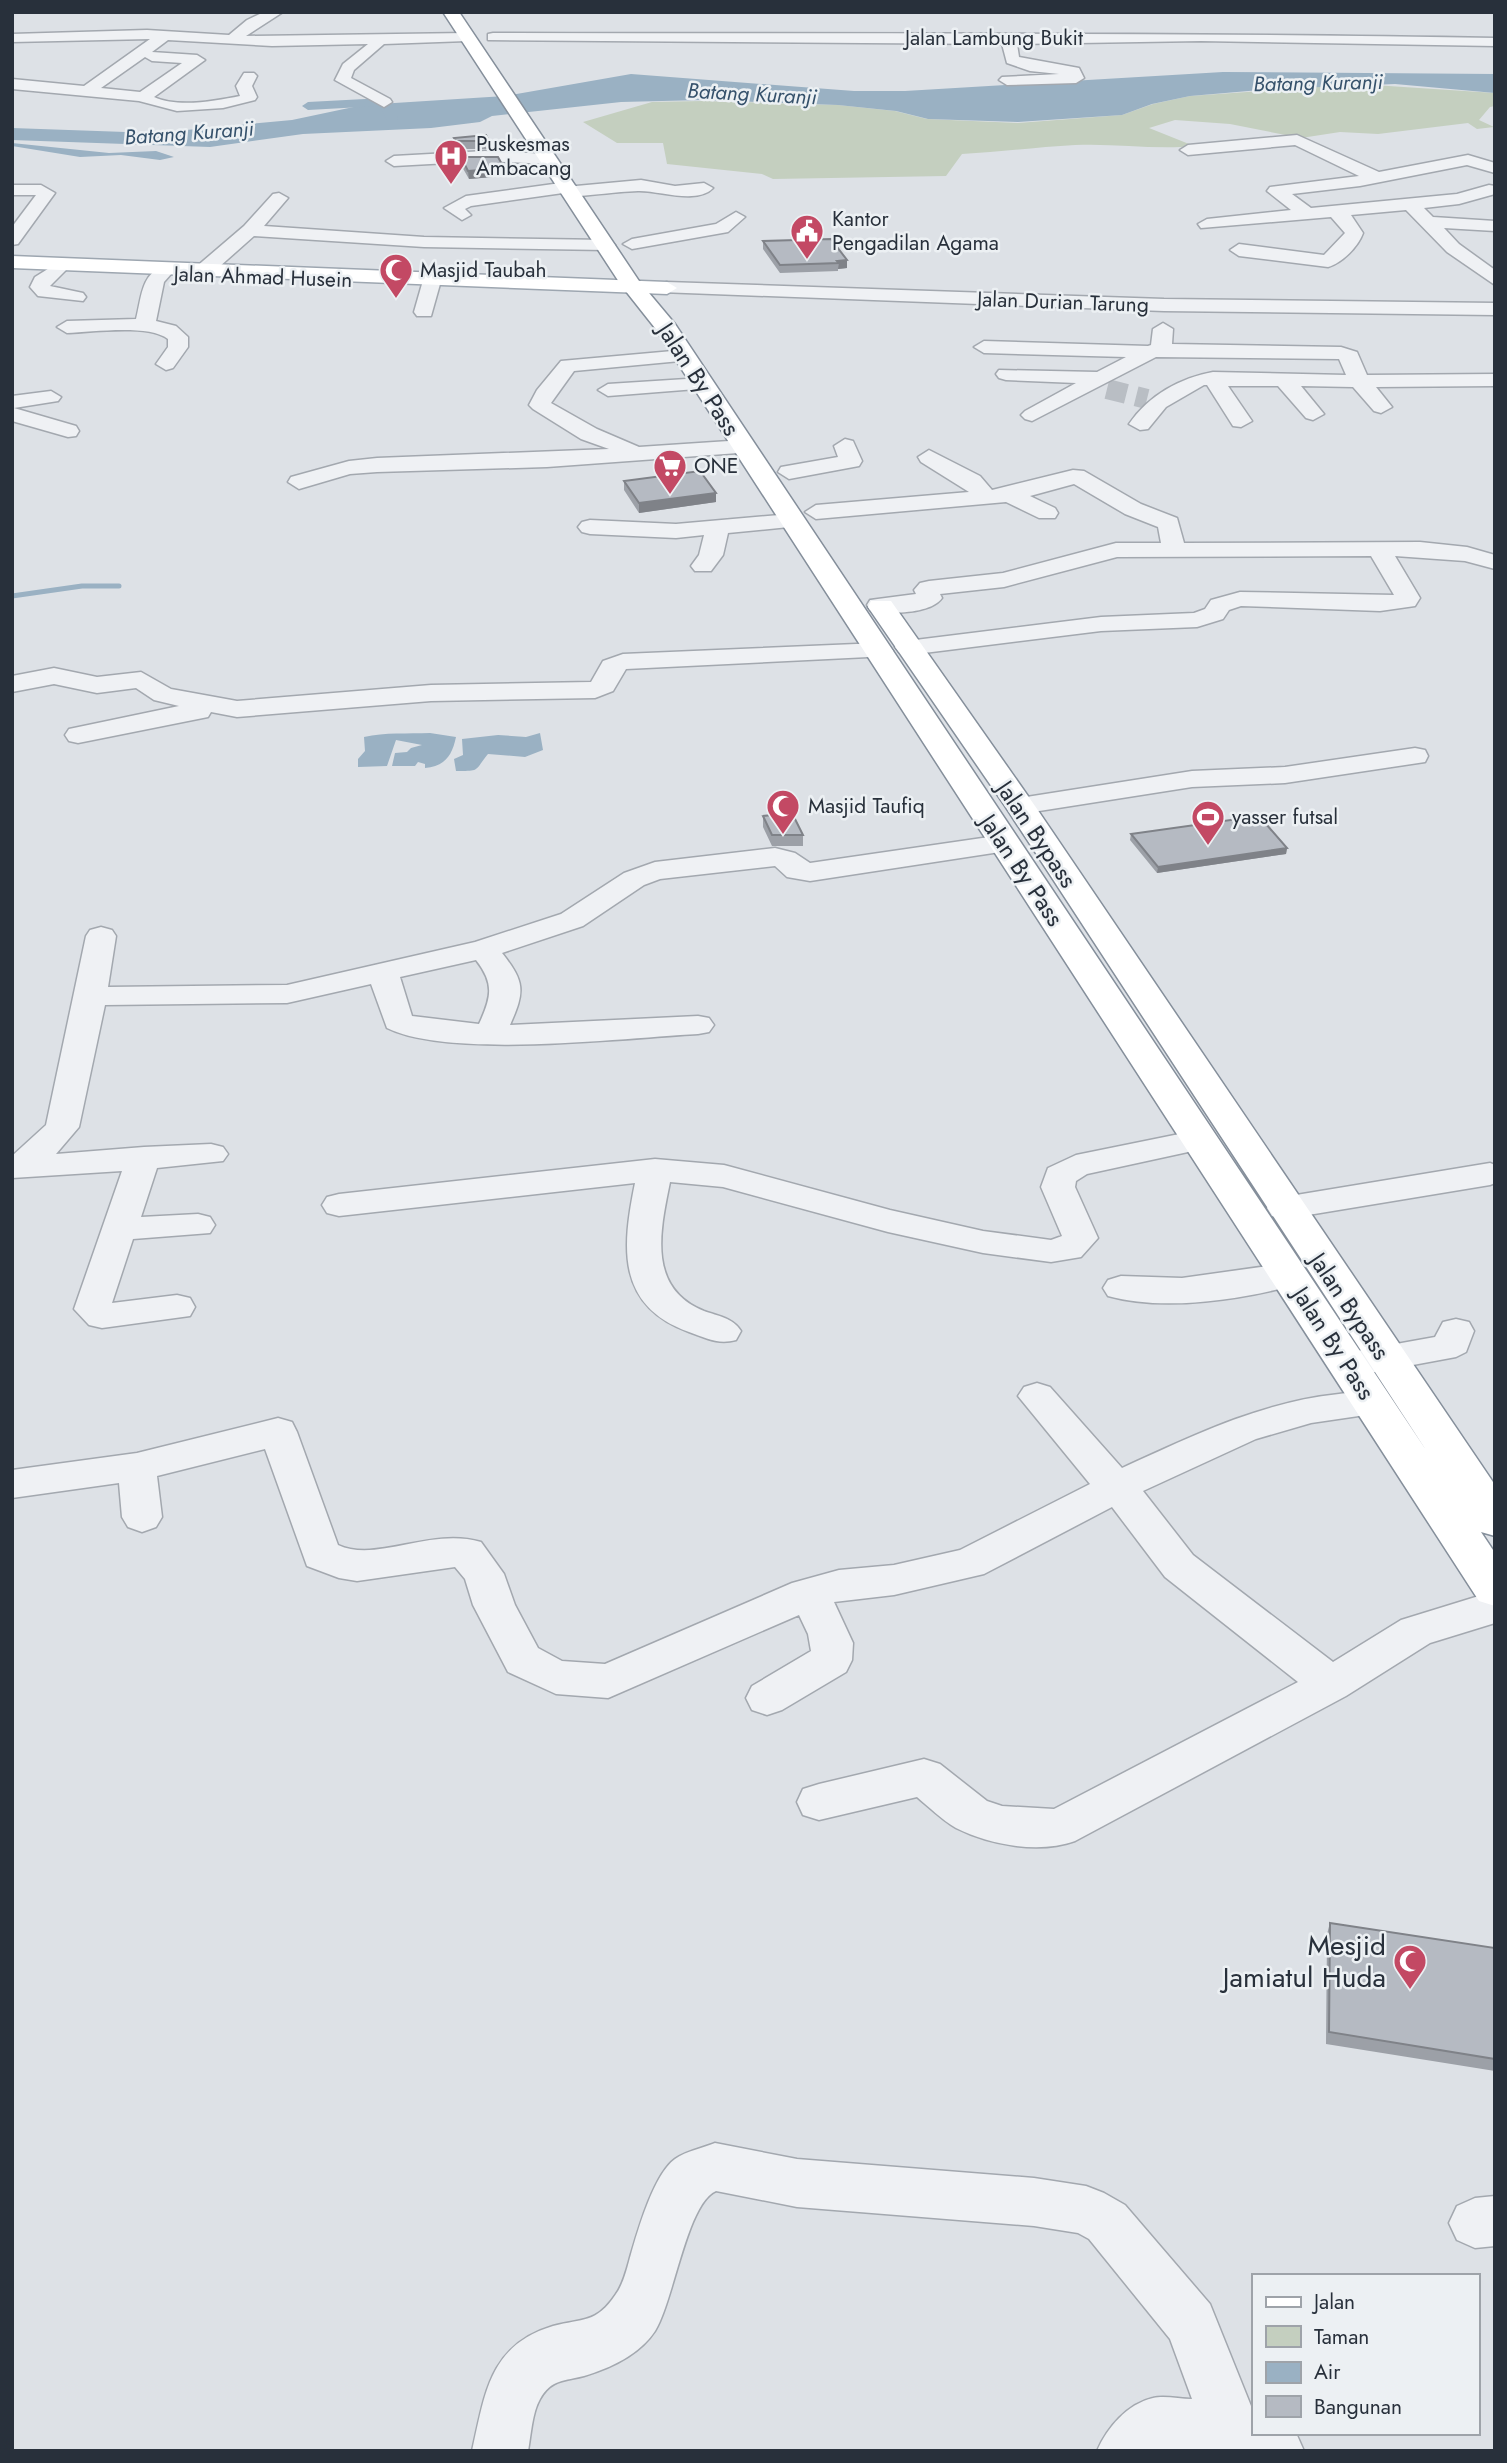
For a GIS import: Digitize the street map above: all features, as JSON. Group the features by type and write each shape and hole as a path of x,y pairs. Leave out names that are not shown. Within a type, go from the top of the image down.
{"main road":[{"name":"Jalan By Pass","path":"452,12 499,82 556,154 619,244 702,384 764,455 805,511 894,649 900,685 1495,1589"},
{"path":"480,22 509,59"},
{"name":"Jalan Ahmad Husein","path":"12,263 418,282"},
{"name":"Jalan Ahmad Husein","path":"12,263 163,273 646,288"},
{"name":"Jalan Bypass","path":"646,288 690,327 764,455 879,605 894,649 932,680 1020,806 1284,1208 1495,1520"},
{"path":"900,685 932,680"}],"street":[{"path":"232,40 252,23 276,12"},
{"path":"191,37 205,20"},
{"path":"608,21 608,38"},
{"path":"1124,38 1129,32 1148,30 1144,21"},
{"path":"1353,21 1369,40"},
{"name":"Jalan Lambung Bukit","path":"493,37 733,38 906,32 1009,40 1124,38 1203,30 1369,40 1495,42"},
{"path":"12,38 165,35 272,42 467,37"},
{"path":"86,92 141,55 165,35"},
{"path":"733,38 733,46 775,46"},
{"path":"379,39 372,51 347,68 342,80 384,102"},
{"path":"1007,80 1076,78 1074,71 1030,66 1012,60 1009,40"},
{"path":"271,59 265,53 272,42"},
{"path":"102,57 141,55 197,60 143,97"},
{"path":"33,86 59,69"},
{"path":"12,84 143,97 161,105 238,102 249,97 244,90 249,76"},
{"path":"1188,150 1295,140 1377,178"},
{"path":"1307,214 1276,191 1377,178 1468,160 1492,148"},
{"path":"394,161 485,156 522,160 556,154"},
{"path":"1296,163 1337,159"},
{"path":"1468,160 1495,168"},
{"path":"463,215 453,208 466,201 641,185 675,191 704,188"},
{"path":"12,190 47,192 12,240"},
{"path":"1207,224 1459,199 1489,190"},
{"path":"203,271 250,230 279,198"},
{"path":"1410,204 1453,248 1495,279"},
{"path":"1239,250 1325,261 1345,246 1354,233 1347,221 1335,211"},
{"path":"250,230 424,242 619,244 722,228 736,217"},
{"path":"1428,222 1495,226"},
{"path":"1301,240 1311,244 1345,246"},
{"path":"424,242 418,282 424,312"},
{"path":"59,268 42,281 40,288 45,292 76,297"},
{"path":"145,325 155,280 163,273"},
{"name":"Jalan Durian Tarung","path":"646,288 1164,305 1495,309"},
{"path":"1156,351 1164,305"},
{"path":"67,327 162,327 178,337 178,347 166,364"},
{"path":"984,348 1341,353 1350,356 1359,381 1381,407"},
{"path":"1032,415 1099,383 1156,351"},
{"path":"636,454 566,421 540,405 541,400 565,366 684,356"},
{"path":"1006,374 1099,383"},
{"path":"1213,378 1241,421"},
{"path":"1140,424 1153,401 1196,380 1495,380"},
{"path":"1286,381 1313,414"},
{"path":"1431,382 1449,401"},
{"path":"608,390 702,384"},
{"path":"12,402 51,397"},
{"path":"12,414 68,431"},
{"path":"299,482 349,468 377,465 636,454 764,455 851,461 845,446"},
{"path":"929,457 998,497 1047,513"},
{"path":"590,527 659,531 718,528 805,511 998,497 1069,477 1084,478 1133,509 1169,523 1174,548"},
{"path":"805,511 847,494"},
{"path":"1274,551 1273,537 1286,525"},
{"path":"703,566 714,548 718,528"},
{"path":"879,605 925,601 930,598 926,590 929,589 1004,580 1106,551 1174,548 1450,551 1495,562"},
{"path":"78,735 177,713 237,709 367,685 430,692 595,690 604,686 612,666 623,662 894,649 1101,624 1197,620 1214,614 1220,605 1240,599 1380,604 1406,601 1408,598 1398,577 1378,550"},
{"path":"12,684 54,676 97,685 141,680 163,695 237,709"},
{"path":"1020,806 1192,779 1285,775 1415,756"},
{"path":"91,996 215,998 287,994 383,973 483,949 572,920 634,879 677,867 775,857 785,859 797,871 810,872 1003,844"},
{"path":"17,1167 38,1154 62,1127 91,996 101,936"},
{"path":"483,949 508,985 508,993 490,1035"},
{"path":"383,973 398,1021 403,1025 447,1033 490,1035 698,1025"},
{"path":"339,1205 655,1170 687,1170 724,1176 888,1221 974,1240 1051,1251 1069,1249 1080,1238 1058,1187 1060,1176 1076,1166 1199,1140"},
{"path":"17,1167 211,1154"},
{"path":"144,1157 92,1309 102,1316 177,1307"},
{"path":"655,1170 643,1232 645,1271 660,1299 674,1311 723,1331"},
{"path":"1284,1208 1490,1174"},
{"path":"118,1229 198,1225"},
{"path":"1121,1289 1137,1292 1171,1290 1289,1275"},
{"path":"1349,1364 1443,1348 1453,1343 1456,1331"},
{"path":"1037,1396 1085,1455 1117,1487 1179,1566 1331,1684"},
{"path":"12,1484 137,1467 278,1432 321,1555 332,1562 368,1566 445,1553 467,1553 484,1574 494,1605 523,1661 555,1677 608,1681 807,1594 839,1585 894,1580 970,1563 1117,1487 1243,1429 1311,1410 1373,1403"},
{"path":"137,1467 142,1517"},
{"path":"767,1698 831,1660 833,1653 827,1628 807,1594"},
{"path":"819,1802 924,1777 971,1814 1000,1825 1059,1828 1331,1684 1416,1631 1495,1607"},
{"path":"500,2451 513,2390 529,2367 554,2353 584,2349 619,2333 636,2312 646,2292 665,2225 682,2190 693,2176 715,2167 797,2183 1034,2202 1086,2210 1107,2222 1191,2323 1253,2440"},
{"path":"1125,2451 1154,2425 1253,2440"}],"green space":[{"path":"1358,84 1495,93 1495,106 1490,107 1479,120 1494,127 1477,129 1468,123 1378,134 1340,132 1301,138 1230,124 1175,120 1149,128 1194,146 1075,145 962,154 946,176 773,179 762,174 667,164 663,143 617,143 583,122 652,102 702,101 838,105 895,111 927,119 1018,123 1122,115 1153,104 1190,96"}],"water":[{"name":"Batang Kuranji","path":"1223,72 1495,74 1495,93 1395,84 1272,89 1190,96 1152,104 1122,115 1018,122 928,119 896,111 838,105 703,100 621,102 492,116 480,122 431,128 303,134 210,147 12,140 12,128 154,133 292,120 363,105 505,96 631,74 854,91 905,91"},
{"path":"12,143 109,153 156,151 174,157 160,160 121,155 80,157 12,146"},
{"path":"430,733 456,737 450,755 438,765 425,768 425,764 418,762 415,766 392,766 395,753 407,752 422,745 396,740 387,766 358,767 358,759 365,751 364,737"},
{"path":"540,733 543,750 525,757 488,754 476,769 456,771 454,759 463,755 462,739 498,735 526,737"}],"building":[{"path":"486,135 489,141 456,141 454,138"},
{"path":"461,157 498,157 504,168 468,171"},
{"path":"831,239 847,260 837,261 839,263 780,265 763,241"},
{"path":"700,471 716,493 639,503 624,481"},
{"path":"792,813 803,835 772,835 763,816"},
{"name":"yasser futsal","path":"1259,816 1287,848 1158,867 1131,834"},
{"name":"Mesjid Jamiatul Huda","path":"1330,1923 1495,1948 1495,2059 1329,2032"}],"waterway":[{"path":"308,106 384,102 392,117"},
{"path":"12,596 82,586 119,586"}],"tunnel":[{"path":"1107,389 1147,399"}],"place":[{"name":"Puskesmas Ambacang","path":"451,186"},
{"name":"Kantor Pengadilan Agama","path":"807,261"},
{"name":"Masjid Taubah","path":"396,300"},
{"name":"ONE","path":"670,496"},
{"name":"Masjid Taufiq","path":"783,836"},
{"name":"yasser futsal","path":"1208,847"},
{"name":"Mesjid Jamiatul Huda","path":"1410,1991"}]}
